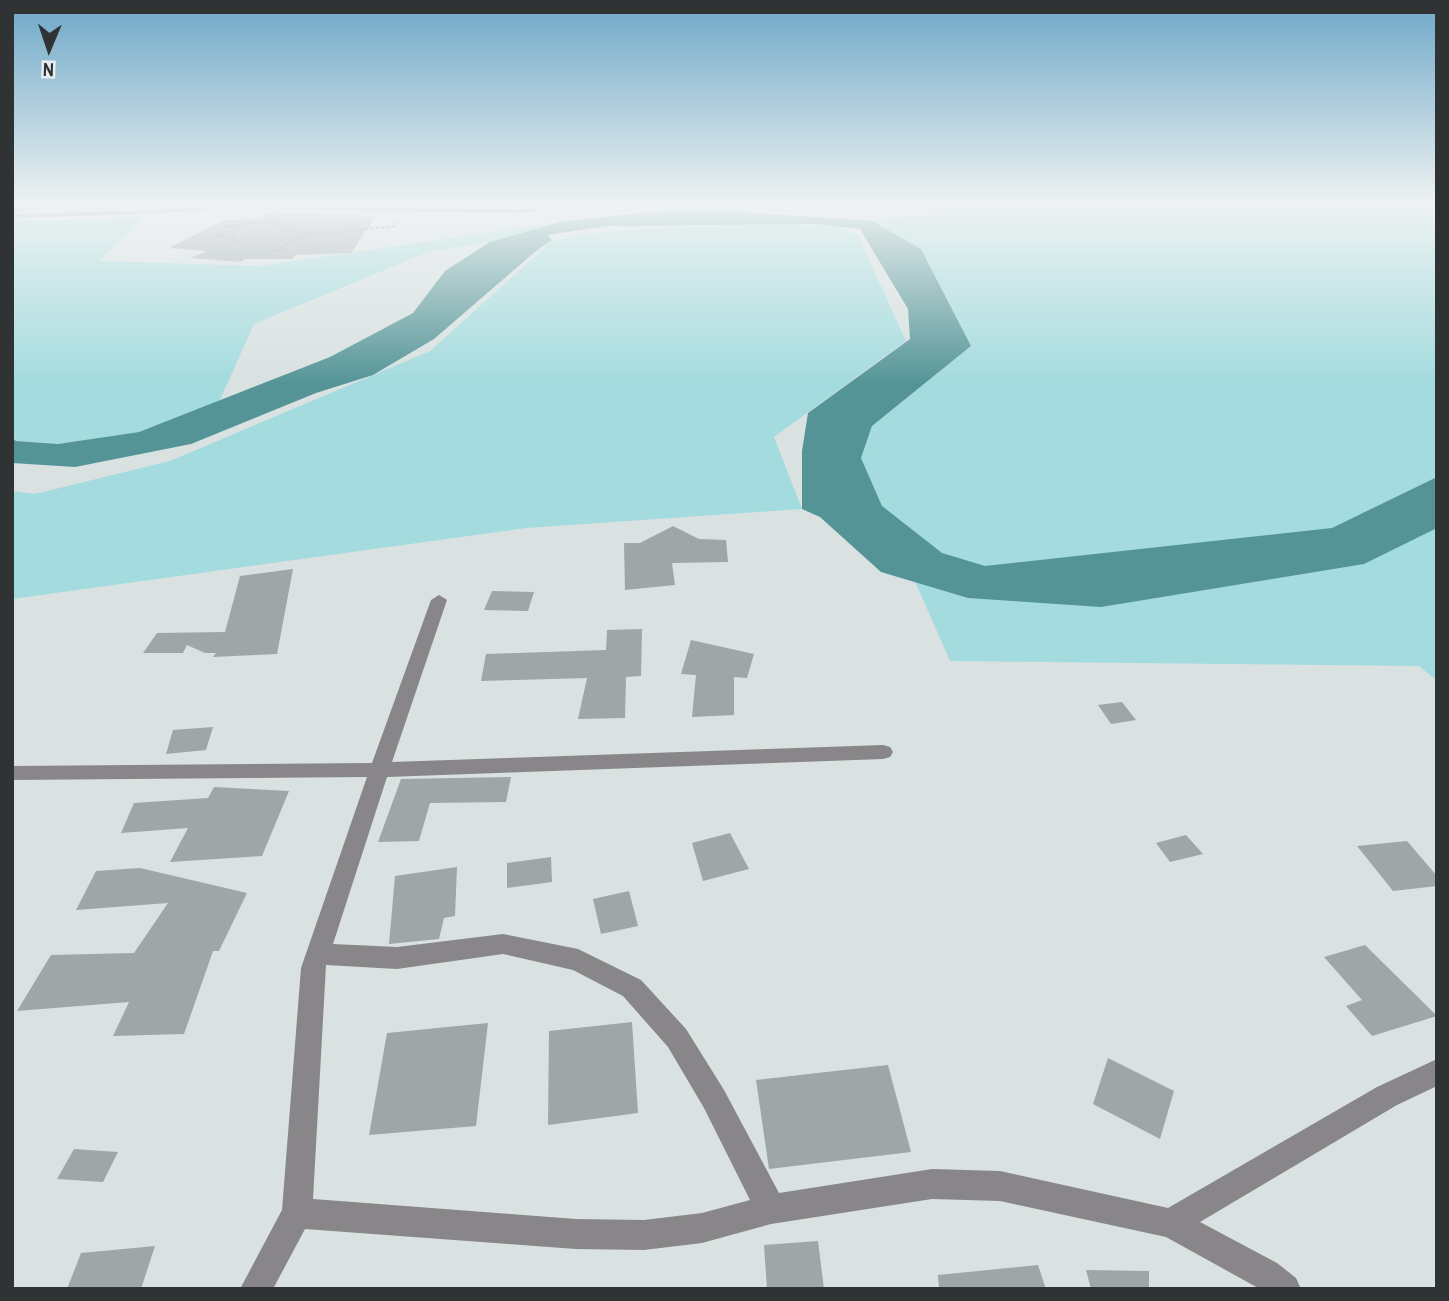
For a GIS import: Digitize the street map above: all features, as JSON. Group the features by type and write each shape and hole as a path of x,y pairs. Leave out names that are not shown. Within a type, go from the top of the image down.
{"street":[{"path":"256,1289 297,1213 313,968 439,600"},
{"path":"12,773 381,770 883,752"},
{"path":"318,954 397,958 503,944 578,960 632,988 677,1038 714,1099 771,1209"},
{"path":"1170,1223 1387,1096 1437,1072"},
{"path":"297,1213 576,1234 644,1236 702,1228 771,1209 932,1184 1000,1186 1170,1223 1266,1274 1285,1289"}],"shaded area":[{"path":"12,263 260,266 282,263 402,263 254,324 219,402 139,432 59,444 17,441 12,434"},
{"path":"458,263 522,263 434,339 373,375 316,393 191,444 75,467 12,463 12,437 16,441 58,444 139,432 330,357 413,313 445,271"},
{"path":"528,263 870,263 906,341 774,437 802,509 526,528 12,599 12,491 35,494 170,461 430,351"},
{"path":"880,263 928,263 971,346 872,426 861,458 882,506 942,553 985,566 1332,528 1437,477 1437,528 1364,564 1101,607 968,598 881,572 820,517 802,509 802,451 808,413 910,339 908,309"},
{"path":"928,263 1437,263 1437,681 1419,666 950,661 861,458 872,426 971,346"}],"building":[{"path":"673,526 699,539 726,540 728,562 672,563 675,585 625,590 624,543 640,543"},
{"path":"293,569 277,654 213,657 216,653 205,653 187,645 183,653 143,653 157,633 225,632 240,576"},
{"path":"492,591 534,592 528,611 484,610"},
{"path":"642,629 641,676 626,677 625,718 578,719 587,678 481,681 486,654 606,650 607,630"},
{"path":"691,640 754,654 747,678 734,677 734,715 692,717 696,675 681,674"},
{"path":"1122,702 1136,720 1111,724 1098,705"},
{"path":"213,727 206,750 166,754 173,730"},
{"path":"511,777 506,802 430,803 419,841 378,842 401,779"},
{"path":"214,787 289,791 262,856 170,862 188,828 121,833 134,803 208,798"},
{"path":"730,833 749,869 703,881 692,843"},
{"path":"1186,835 1203,854 1170,862 1156,843"},
{"path":"1407,841 1437,876 1437,886 1393,891 1357,846"},
{"path":"551,857 552,882 507,888 507,863"},
{"path":"457,867 455,916 444,918 439,939 389,944 395,876"},
{"path":"140,868 247,893 219,951 213,951 184,1034 113,1036 129,1002 17,1011 51,955 134,953 168,903 76,910 96,871"},
{"path":"629,891 638,926 601,934 593,899"},
{"path":"1365,945 1437,1016 1372,1036 1346,1006 1362,1000 1324,957"},
{"path":"632,1022 638,1113 548,1125 549,1031"},
{"path":"488,1023 476,1126 369,1135 387,1033"},
{"path":"1108,1058 1174,1091 1160,1139 1093,1104"},
{"path":"888,1065 911,1152 769,1169 756,1080"},
{"path":"74,1149 118,1152 103,1182 57,1179"},
{"path":"818,1241 824,1289 767,1289 764,1245"},
{"path":"155,1246 141,1289 67,1289 81,1253"},
{"path":"1038,1265 1046,1289 939,1289 938,1275"},
{"path":"1086,1270 1149,1271 1149,1289 1091,1289"}]}
